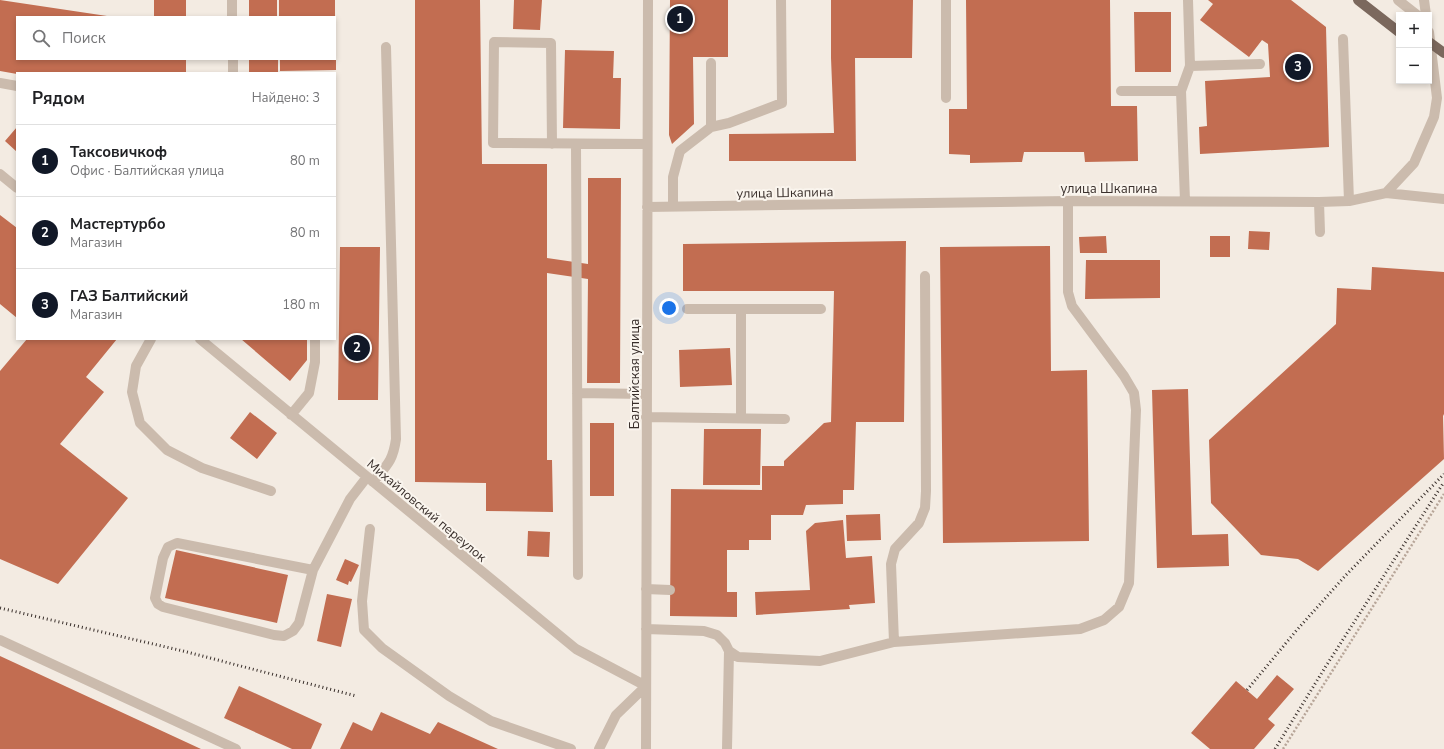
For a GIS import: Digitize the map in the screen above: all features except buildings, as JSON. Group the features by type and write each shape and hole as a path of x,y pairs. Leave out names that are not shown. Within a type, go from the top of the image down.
{"main road":[{"path":"1358,0 1396,30"},
{"path":"1432,43 1444,53"}],"street":[{"path":"232,0 232,16"},
{"name":"Балтийская улица","path":"646,749 648,0"},
{"path":"674,207 673,177 680,151 711,127 729,123 782,103 781,0"},
{"path":"946,0 946,98"},
{"path":"1185,201 1181,91 1190,66 1188,0"},
{"path":"1398,0 1413,12"},
{"path":"1424,0 1426,12"},
{"path":"1343,39 1349,201"},
{"path":"552,144 551,43 494,42 493,143 552,144 647,144"},
{"path":"313,570 177,543 168,547 163,558 155,598 158,604 163,607 274,635 284,636 293,631 300,622 313,570 350,499 391,461 395,451 396,439 386,46"},
{"path":"1386,193 1414,163 1434,117 1437,98 1431,48"},
{"path":"233,60 233,72"},
{"path":"711,63 711,127"},
{"path":"1190,66 1260,64"},
{"path":"0,83 16,86"},
{"path":"1120,91 1181,91"},
{"path":"576,144 578,575"},
{"path":"0,174 16,187"},
{"name":"улица Шкапина","path":"647,207 1068,201 1319,202 1349,201 1386,193 1444,199"},
{"path":"729,651 738,657 820,661 894,642 1080,629 1104,620 1119,607 1129,583 1136,410 1134,393 1124,376 1072,306 1068,292 1068,201"},
{"path":"1319,202 1320,232"},
{"path":"894,642 891,564 895,549 919,523 925,508 925,276"},
{"path":"687,309 821,309"},
{"path":"741,309 741,418"},
{"path":"151,340 136,366 132,392 140,423 167,450 202,468 271,491"},
{"name":"Михайловский переулок","path":"201,340 576,650 646,686"},
{"path":"291,415 309,394 315,362 315,340"},
{"path":"576,393 647,394"},
{"path":"646,416 785,419"},
{"path":"370,529 362,601 364,630 382,648 449,696 491,721 571,749"},
{"path":"646,589 670,590"},
{"path":"646,629 704,631 717,635 725,643 729,651 727,749"},
{"path":"0,640 236,749"},
{"path":"599,749 616,715 646,686"}],"path":[{"path":"1284,749 1444,494"}],"railway":[{"path":"1247,690 1296,631 1346,575 1444,474"},
{"path":"1275,749 1326,666 1444,482"},
{"path":"0,608 183,651 356,696"}],"place":[{"name":"Таксовичкоф","path":"680,19"},
{"name":"ГАЗ Балтийский","path":"1298,67"},
{"name":"Мастертурбо","path":"357,348"}]}
